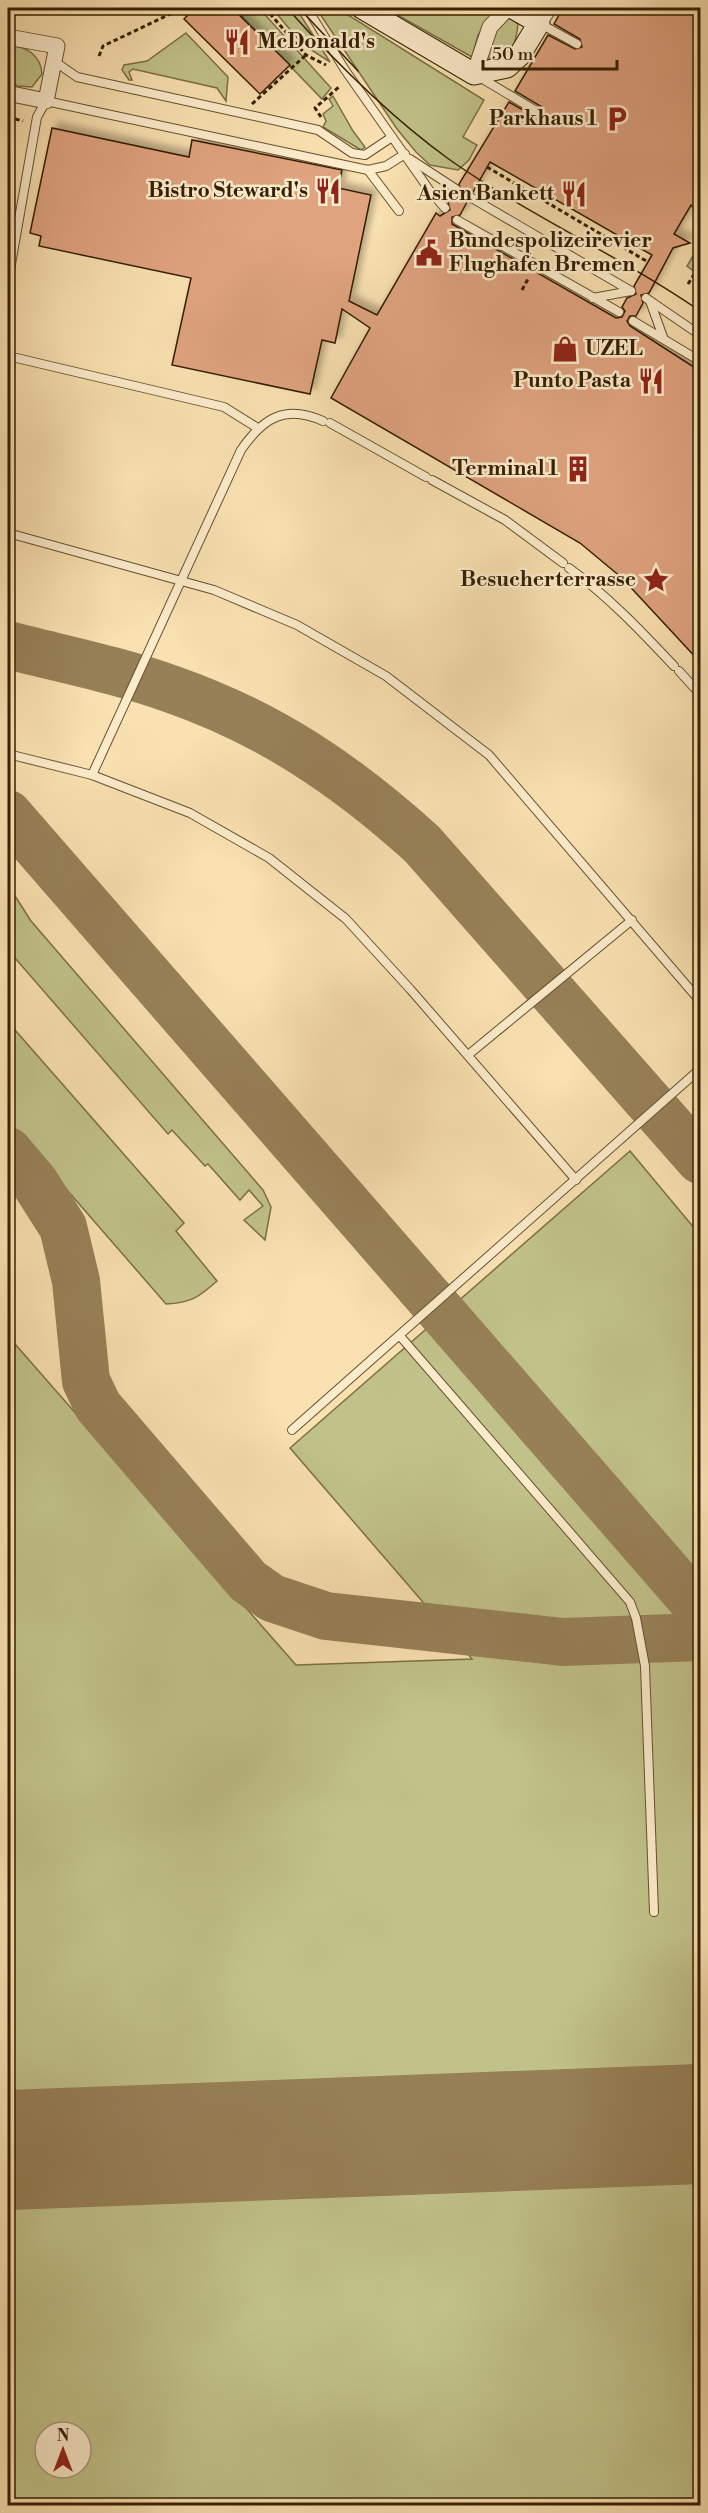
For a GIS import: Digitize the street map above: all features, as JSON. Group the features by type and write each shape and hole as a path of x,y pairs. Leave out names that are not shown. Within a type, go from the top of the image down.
{"main road":[{"path":"362,8 474,74 507,67 519,56 544,15 513,8"}],"street":[{"path":"474,74 490,27 508,8"},
{"path":"8,37 57,46 46,101 12,94 8,89"}],"lane":[{"path":"307,8 345,69 430,191 445,208"},
{"path":"544,15 577,44"},
{"path":"54,61 77,77 318,130 352,153 365,155 392,137"},
{"path":"474,74 538,112"},
{"path":"8,281 37,117 46,101 368,170 386,166 406,155"},
{"path":"406,155 456,189"},
{"path":"368,170 399,211"},
{"path":"470,197 632,291 593,298"},
{"path":"457,220 619,312"},
{"path":"663,337 648,300 700,335"},
{"path":"633,321 700,361"},
{"path":"8,356 224,407 256,427"},
{"path":"92,775 241,450 256,427 282,414 309,414 326,422 505,520 590,583 637,627 700,694"},
{"path":"8,533 214,590 297,625 386,676 489,755 700,1001"},
{"path":"8,754 92,775 190,813 269,858 346,919 576,1180"},
{"path":"468,1055 632,920"},
{"path":"292,1430 700,1069"},
{"path":"400,1336 630,1602 636,1618 645,1666 654,1912"}],"path":[{"path":"99,56 103,45 183,8"},
{"path":"250,115 253,103 306,55 265,8"},
{"path":"318,130 324,122 315,108 344,83"},
{"path":"487,167 648,262"},
{"path":"688,284 700,265"},
{"path":"522,290 529,277"}],"green space":[{"path":"234,8 259,8 331,88 322,99"},
{"path":"272,8 296,8 330,62 302,44"},
{"path":"316,8 337,8 484,100 463,137 477,145 469,160 458,170 430,165 416,152 397,129"},
{"path":"385,8 497,9 478,35 472,57"},
{"path":"510,18 518,24 514,44 504,55 491,60 487,56 494,34 501,24"},
{"path":"186,33 228,77 226,101 217,88 133,69 129,72 132,80 129,80 122,70 124,65 147,61"},
{"path":"8,46 26,49 39,61 42,74 32,87 17,86 8,76"},
{"path":"333,96 365,147 361,150 323,127 326,121 323,114 333,106 329,99"},
{"path":"700,244 700,276 687,266"},
{"path":"8,885 31,921 263,1190 271,1207 265,1240 244,1220 263,1206 249,1190 240,1200 208,1164 205,1166 172,1130 168,1134 8,950"},
{"path":"8,1022 184,1223 176,1231 217,1281 205,1291 188,1301 166,1304 8,1122"},
{"path":"630,1151 700,1235 700,2505 8,2505 8,1336 296,1665 472,1659 290,1448"}],"building":[{"name":"McDonald's","path":"195,8 232,8 290,65 260,94 184,19"},
{"path":"563,8 700,8 700,215 691,205 674,234 690,243 673,248 649,293 641,295 643,303 636,316 630,316 627,321 630,326 700,371 700,662 622,578 580,543 331,398 370,328 342,309 335,343 322,340 310,394 172,365 191,278 39,246 41,236 30,233 52,128 189,157 192,140 342,170 338,188 371,195 349,301 377,315 436,213 440,216 450,210 448,202 453,194 461,192 459,184 509,102 535,117 543,115 542,107 515,91 548,35 575,49 582,47 580,39 554,24","holes":["490,162 652,255 634,286 636,294 627,298 622,307 625,311 622,317 616,318 452,224 452,217 460,215 467,202 465,194 473,192"]}],"taxiway":[{"path":"8,645 131,676 207,703 241,718 305,753 364,795 422,844 700,1160"},
{"path":"8,814 700,1609"},
{"path":"8,1151 35,1183 63,1227 76,1281 86,1381 98,1406 248,1581 272,1598 326,1616 563,1642 700,1637"},
{"path":"564,2129 617,2123 652,2116 685,2104 700,2095"}],"runway":[{"path":"8,2150 700,2124"}],"tram line":[{"path":"287,8 364,89 450,160 700,311"},
{"path":"299,8 358,71"}],"place":[{"name":"McDonald's","path":"237,42"},
{"name":"Parkhaus 1","path":"617,119"},
{"name":"Bistro Steward's","path":"328,191"},
{"name":"Asien Bankett","path":"574,194"},
{"name":"Bundespolizeirevier Flughafen Bremen","path":"429,253"},
{"name":"UZEL","path":"565,349"},
{"name":"Punto Pasta","path":"651,381"},
{"name":"Terminal 1","path":"578,469"},
{"name":"Besucherterrasse","path":"656,580"}]}
